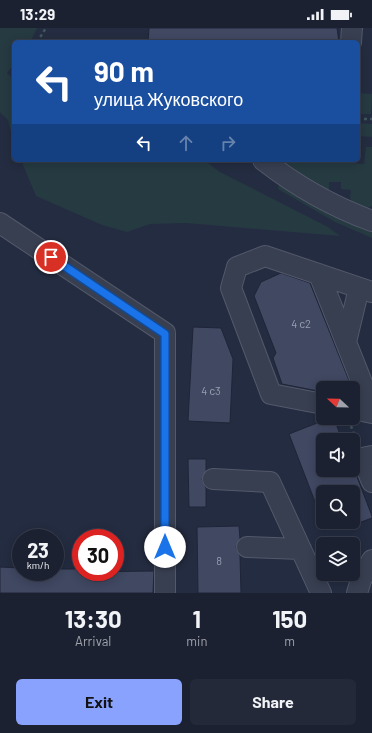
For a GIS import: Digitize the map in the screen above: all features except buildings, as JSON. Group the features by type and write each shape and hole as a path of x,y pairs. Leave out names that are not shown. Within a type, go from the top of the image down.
{"street":[{"path":"351,40 352,28"},
{"path":"266,162 282,174 337,206 372,221"},
{"path":"0,223 165,334 165,593"},
{"path":"316,403 271,394 231,288 237,267 265,256 366,290 346,342"},
{"path":"319,274 372,408"},
{"path":"360,415 372,413"},
{"path":"367,457 372,482"},
{"path":"213,479 270,482 321,593"},
{"path":"247,546 301,549"},
{"path":"357,593 361,580 372,560"}],"path":[{"path":"38,40 46,28"},
{"path":"360,119 372,119"},
{"path":"355,425 367,457"}],"shaded area":[{"path":"0,28 37,28 31,40 12,40 12,67 7,73 12,77 12,136 8,120 0,112"},
{"path":"360,93 372,94 371,114 360,114"},
{"path":"360,123 372,124 372,137 360,136"},
{"path":"366,147 372,147 372,206 365,209 355,206 350,198 351,190 341,189 341,182 329,182 329,189 326,191 281,166 281,162 352,162 364,164"},
{"path":"22,162 207,162 220,172 328,227 340,236 186,223 150,224 127,232 102,225 36,196"},
{"path":"279,183 372,230 372,238 335,222 278,189"}],"route":[{"path":"51,257 165,334 165,547"}]}
